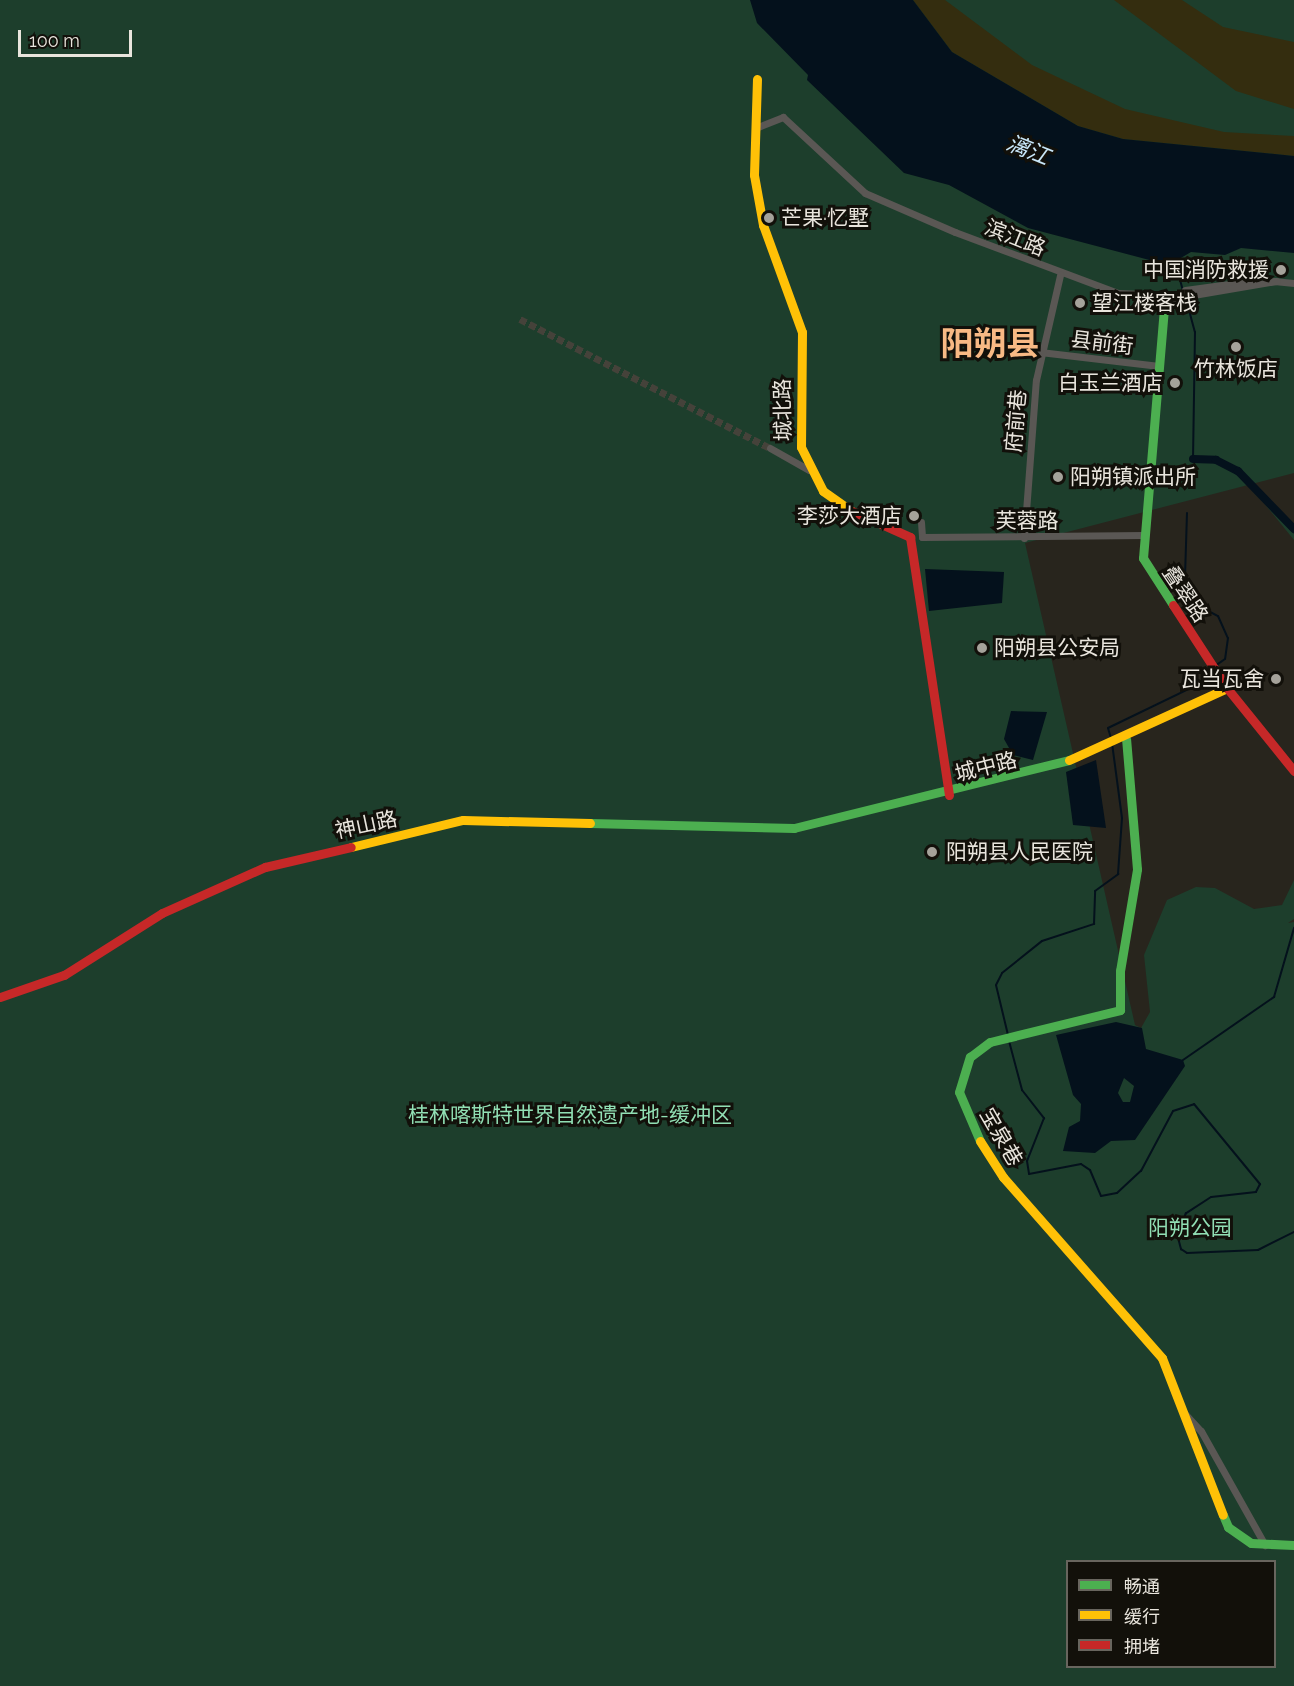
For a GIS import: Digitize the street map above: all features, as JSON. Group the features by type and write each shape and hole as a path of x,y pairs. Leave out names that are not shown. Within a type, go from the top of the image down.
{"street":[{"name":"城北路","path":"757,79 758,127 754,175 763,225 802,332 801,447 809,470 841,506 910,537"},
{"name":"滨江路","path":"758,127 783,117 864,193 1060,275 1118,293 1165,296 1218,282 1294,283"},
{"name":"府前巷","path":"1024,538 1040,352 1060,275"},
{"path":"921,522 921,537 1143,539 1165,296 1276,281"},
{"name":"叠翠路","path":"1165,296 1143,539 1150,576 1227,688 1294,771"},
{"name":"县前街","path":"1040,352 1159,366"},
{"path":"770,448 809,470"},
{"path":"910,537 949,795"},
{"name":"芙蓉路","path":"910,537 1143,539"},
{"name":"城中路","path":"740,827 794,828 949,795 1098,751 1227,688"},
{"name":"宝泉巷","path":"1123,740 1137,869 1120,971 1120,1010 990,1042 970,1057 959,1092 990,1159 1162,1358 1228,1527 1264,1545 1294,1545"},
{"name":"神山路","path":"0,997 30,989 245,873 463,820 740,827"},
{"path":"1181,1410 1202,1431 1264,1545"}],"green space":[{"name":"桂林喀斯特世界自然遗产地-缓冲区","path":"0,0 1294,0 1294,473 1025,543 1135,1025 1141,1028 1150,1012 1144,955 1167,900 1196,887 1215,888 1254,909 1282,905 1294,880 1294,919 1288,923 1294,922 1294,1686 0,1686"},
{"path":"1251,491 1294,528 1294,540 1263,502"}],"sand":[{"path":"913,0 945,0 1032,65 1125,109 1224,132 1294,136 1294,156 1123,139 1078,126 952,52"},
{"path":"1114,0 1182,0 1223,27 1294,42 1294,109 1236,91"}],"water":[{"name":"漓江","path":"750,0 913,0 952,52 1078,126 1123,139 1294,156 1294,253 1241,248 1225,255 1191,252 1162,269 1157,262 1028,228 949,185 904,173 807,80 808,75 757,23"},
{"path":"925,569 1004,572 1002,603 929,611"},
{"path":"1011,711 1047,712 1033,760 1013,755 1004,739"},
{"path":"1096,760 1106,828 1073,825 1066,772"},
{"path":"1116,1022 1142,1028 1146,1049 1183,1060 1185,1066 1135,1140 1111,1141 1095,1153 1063,1151 1069,1127 1080,1121 1081,1104 1073,1095 1056,1035","holes":["1124,1078 1134,1086 1130,1102 1123,1102 1118,1093"]}],"waterway":[{"path":"1175,261 1183,290"},
{"path":"1186,299 1195,332 1193,459"},
{"path":"1193,459 1216,460 1238,471 1294,529"},
{"path":"1187,513 1185,578 1199,606 1218,616 1228,638 1225,659 1215,666"},
{"path":"1111,738 1108,728 1201,683 1211,670"},
{"path":"1008,1035 996,985 1002,973 1042,941 1094,924 1095,891 1118,874 1122,818 1112,743"},
{"path":"1183,1060 1274,997 1294,928"},
{"path":"1009,1041 1022,1090 1044,1118 1027,1161 1029,1174 1081,1164 1090,1170 1101,1196 1117,1193 1141,1171 1173,1111 1194,1104 1260,1184 1256,1192 1211,1197 1186,1213 1177,1234 1181,1249 1187,1253 1258,1250 1294,1232"}],"tunnel":[{"path":"520,319 770,448"}],"traffic: fast":[{"path":"1165,296 1143,558 1173,605"},
{"path":"980,1141 959,1092 970,1057 990,1042 1120,1010 1120,971 1137,869 1126,739"},
{"path":"590,823 794,828 1069,760"},
{"path":"1223,1515 1228,1527 1251,1543 1294,1545"}],"traffic: slow":[{"path":"757,79 754,175 763,225 802,332 801,447 823,491 852,511"},
{"path":"1069,760 1227,688"},
{"path":"351,847 463,820 590,823"},
{"path":"980,1141 1003,1177 1162,1358 1223,1515"}],"traffic: jam":[{"path":"852,511 910,537 949,795"},
{"path":"1173,605 1227,688 1294,771"},
{"path":"0,997 64,975 162,913 265,867 351,847"}],"place":[{"name":"芒果·忆墅","path":"769,218"},
{"name":"中国消防救援","path":"1281,270"},
{"name":"望江楼客栈","path":"1080,303"},
{"name":"竹林饭店","path":"1236,347"},
{"name":"白玉兰酒店","path":"1175,383"},
{"name":"阳朔镇派出所","path":"1058,477"},
{"name":"李莎大酒店","path":"914,516"},
{"name":"阳朔县公安局","path":"982,648"},
{"name":"瓦当瓦舍","path":"1276,679"},
{"name":"阳朔县人民医院","path":"932,852"}],"district":[{"name":"阳朔县","path":"990,344"}],"park label":[{"name":"阳朔公园","path":"1190,1228"}]}
